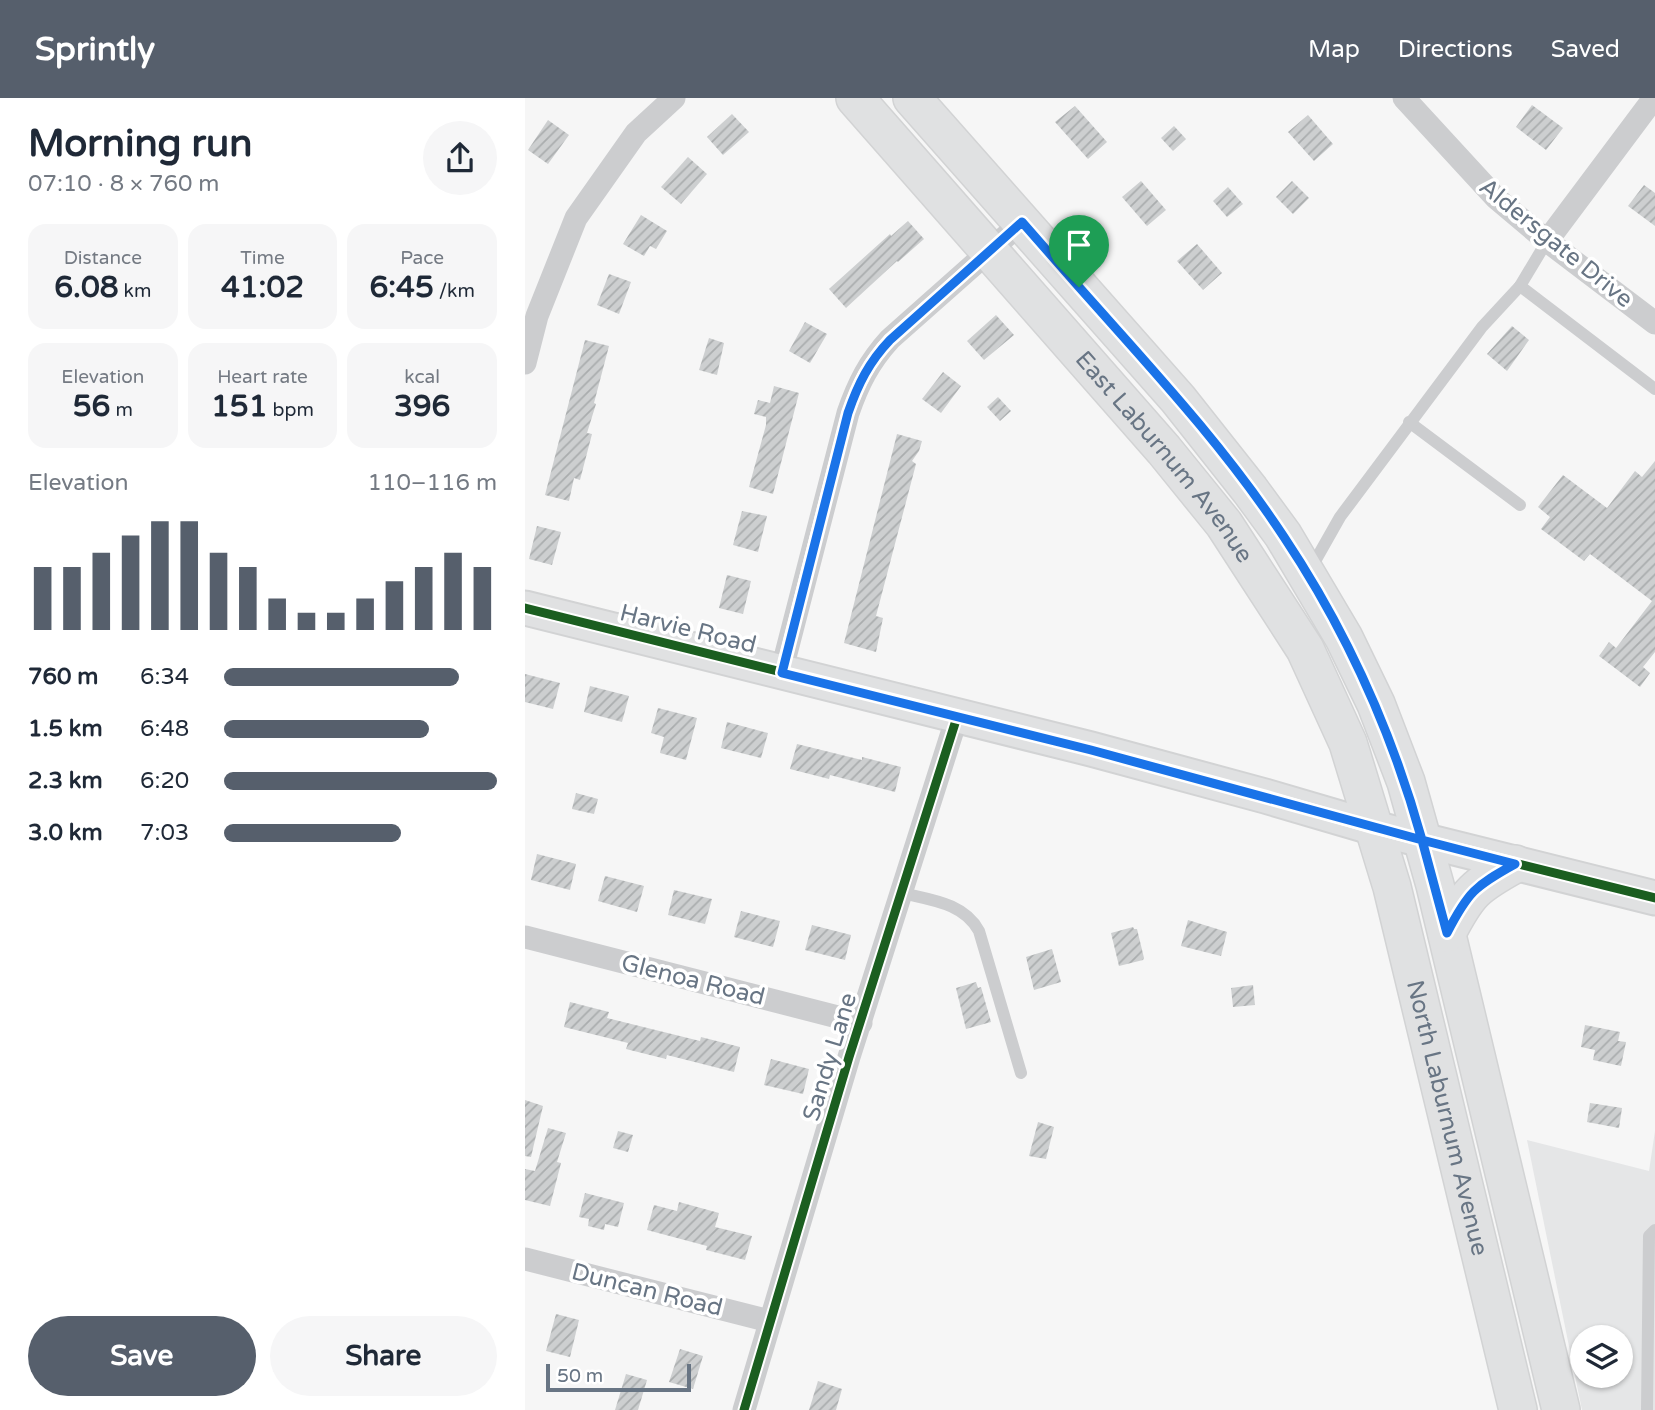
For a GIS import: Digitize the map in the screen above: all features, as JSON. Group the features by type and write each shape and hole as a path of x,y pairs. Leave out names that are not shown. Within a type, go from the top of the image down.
{"main road":[{"name":"East Laburnum Avenue","path":"855,98 1164,450 1224,524 1305,649 1348,743 1374,828"},
{"name":"East Laburnum Avenue","path":"912,98 1178,399 1250,490 1308,574 1344,638 1376,704 1406,782 1422,840"},
{"name":"North Laburnum Avenue","path":"1374,828 1392,887 1432,1047 1518,1410"},
{"name":"North Laburnum Avenue","path":"1422,840 1447,933 1561,1410"},
{"path":"1447,933 1470,893 1480,883 1515,864"}],"street":[{"path":"525,363 537,316 576,218 636,133 674,98"},
{"name":"Aldersgate Drive","path":"1404,98 1496,198 1547,241 1655,323"},
{"path":"1547,241 1654,98"},
{"path":"782,673 858,383 872,359 890,340 1022,222"},
{"name":"Harvie Road","path":"525,608 1655,898"},
{"name":"Sandy Lane","path":"744,1410 769,1321 957,717"},
{"name":"Glenoa Road","path":"525,937 861,1023"},
{"name":"Duncan Road","path":"525,1259 769,1321"}],"lane":[{"path":"1308,574 1341,517 1409,422 1482,327 1520,286 1547,241"},
{"path":"1520,286 1655,389"},
{"path":"1409,422 1520,505"},
{"path":"902,893 952,906 965,912 973,921 979,931 1021,1073"},
{"path":"1647,1410 1649,1236 1655,1230"}],"shaded area":[{"path":"1655,1131 1655,1410 1582,1410 1578,1388 1633,1388 1633,1325 1570,1325 1570,1351 1527,1140 1649,1171"}],"building":[{"path":"1532,105 1563,128 1546,150 1516,127"},
{"path":"1075,106 1107,142 1088,159 1055,122"},
{"path":"732,114 749,132 723,155 707,137"},
{"path":"1308,115 1333,144 1314,161 1288,132"},
{"path":"548,120 569,135 548,164 528,150"},
{"path":"1174,126 1186,139 1173,151 1161,138"},
{"path":"688,157 707,174 681,204 661,187"},
{"path":"1141,181 1166,210 1147,226 1122,197"},
{"path":"1292,181 1309,198 1293,214 1276,197"},
{"path":"1644,185 1655,193 1655,226 1628,206"},
{"path":"1228,187 1243,204 1227,217 1213,201"},
{"path":"641,215 667,231 656,249 650,246 644,256 623,244"},
{"path":"908,221 924,239 846,308 829,289"},
{"path":"1197,244 1222,273 1203,290 1177,261"},
{"path":"609,274 631,282 619,314 597,305"},
{"path":"996,315 1014,335 984,360 967,341"},
{"path":"805,322 827,334 810,363 789,351"},
{"path":"1512,326 1529,340 1507,371 1487,354"},
{"path":"709,338 724,343 717,375 699,370"},
{"path":"585,340 609,346 587,433 592,434 580,480 574,478 569,501 545,495"},
{"path":"943,372 961,386 941,413 922,399"},
{"path":"774,386 799,393 773,494 749,487 766,425 766,417 754,414 758,400 770,403"},
{"path":"998,397 1011,411 1000,421 987,407"},
{"path":"897,434 922,441 912,461 916,464 876,616 883,618 876,652 844,643"},
{"path":"1655,461 1655,652 1643,667 1650,673 1640,687 1599,656 1609,642 1616,648 1652,601 1590,554 1584,561 1541,529 1550,517 1538,507 1563,475 1607,508 1635,471 1642,477"},
{"path":"742,511 767,516 758,552 733,545"},
{"path":"537,526 561,532 552,565 529,559"},
{"path":"727,575 751,581 743,614 719,608"},
{"path":"525,674 560,683 553,709 525,702"},
{"path":"590,686 629,696 622,722 584,712"},
{"path":"658,708 697,718 686,760 660,753 664,737 651,733"},
{"path":"727,722 768,733 761,758 721,748"},
{"path":"797,744 901,767 895,792 830,775 829,779 790,769"},
{"path":"576,793 598,799 594,814 572,809"},
{"path":"537,854 576,864 570,890 531,880"},
{"path":"605,876 644,886 637,912 598,901"},
{"path":"674,890 712,899 705,924 668,915"},
{"path":"741,911 780,921 773,947 734,937"},
{"path":"1188,920 1227,932 1221,956 1181,946"},
{"path":"812,925 851,935 845,960 805,950"},
{"path":"1133,927 1137,929 1144,958 1119,966 1111,933"},
{"path":"1052,949 1061,982 1034,990 1026,957"},
{"path":"976,982 978,988 981,987 991,1022 966,1029 956,988"},
{"path":"1253,985 1255,1005 1233,1007 1231,988"},
{"path":"570,1002 609,1012 607,1018 700,1041 701,1037 740,1047 734,1072 667,1055 666,1059 626,1049 628,1043 564,1027"},
{"path":"1585,1025 1620,1032 1618,1041 1626,1042 1621,1066 1593,1060 1595,1050 1581,1047"},
{"path":"771,1059 809,1069 803,1094 764,1085"},
{"path":"525,1100 543,1106 531,1157 525,1156"},
{"path":"1590,1103 1622,1108 1619,1128 1587,1122"},
{"path":"1038,1122 1054,1127 1046,1159 1029,1156"},
{"path":"548,1128 566,1133 557,1162 561,1163 550,1206 525,1200 525,1169 535,1171"},
{"path":"618,1131 633,1135 628,1152 613,1148"},
{"path":"585,1193 624,1203 618,1227 605,1224 604,1230 588,1226 589,1219 579,1217"},
{"path":"679,1202 719,1213 715,1227 752,1236 745,1260 706,1250 707,1246 647,1230 654,1205 677,1211"},
{"path":"556,1314 579,1320 570,1357 546,1351"},
{"path":"680,1349 703,1356 693,1389 669,1382"},
{"path":"626,1374 647,1380 638,1410 615,1410"},
{"path":"818,1381 842,1389 836,1410 809,1410"}],"cycle path":[{"path":"781,673 848,413 865,374 890,339 1022,222"},
{"path":"525,608 1091,749 1374,828 1655,898"},
{"path":"744,1410 849,1057 957,717"}],"route":[{"path":"1079,287 1022,222 872,359 858,383 848,413 782,673 1091,750 1422,840 1447,933 1470,893 1480,883 1515,864 1422,840 1406,782 1376,704 1344,638 1308,574 1250,490 1178,399 1079,287"}]}
